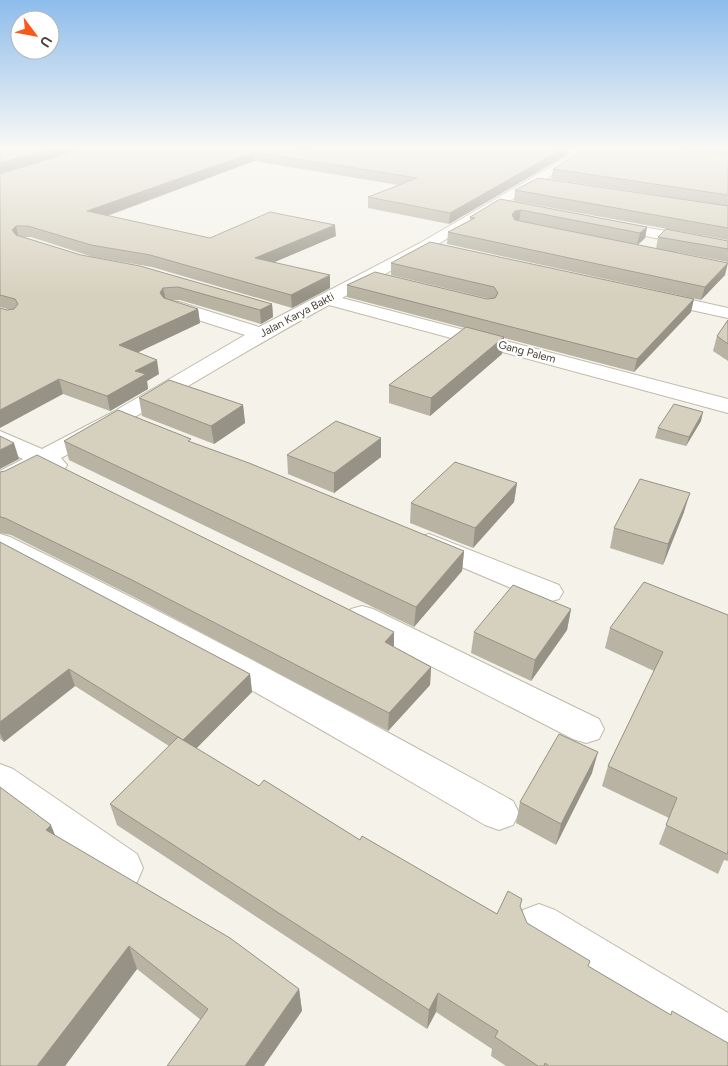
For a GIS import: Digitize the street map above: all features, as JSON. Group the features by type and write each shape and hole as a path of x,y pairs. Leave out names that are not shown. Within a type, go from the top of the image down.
{"street":[{"name":"Jalan Karya Bakti","path":"0,482 41,458 120,417 260,334 474,218 495,213 522,197"},
{"path":"495,213 517,208"},
{"path":"593,222 728,247"},
{"path":"648,245 660,234"},
{"path":"425,246 448,251"},
{"path":"370,276 397,283"},
{"path":"641,294 728,313"},
{"name":"Gang Palem","path":"327,299 728,406"},
{"path":"173,306 260,334"},
{"path":"274,311 293,316"},
{"path":"120,417 148,428"},
{"path":"0,438 77,476"},
{"path":"403,532 548,592"},
{"path":"0,543 100,593 307,703 499,813"},
{"path":"336,604 586,729"},
{"path":"0,780 122,868"},
{"path":"539,926 728,1041"}],"building":[{"path":"0,197 127,197 87,211 210,238 270,212 335,225 255,258 330,275 291,295 150,255 91,245 28,226 16,226 12,230 16,235 81,255 140,266 272,304 260,310 178,287 163,288 160,293 164,298 198,309 119,345 157,360 135,371 146,374 107,396 59,379 0,410 0,308 14,309 18,304 15,299 0,295"},
{"path":"369,197 479,197 450,213"},
{"path":"553,197 665,197 728,206 728,228"},
{"path":"500,199 647,227 640,233 521,210 515,211 512,215 515,220 728,263 705,287 448,232 475,218 470,217"},
{"path":"666,229 728,241 728,249 658,237"},
{"path":"430,242 694,299 637,359 347,285 375,272 487,299 495,298 498,293 494,287 391,263"},
{"path":"728,320 728,344 717,336"},
{"path":"466,327 504,337 431,398 389,385"},
{"path":"169,380 243,405 211,426 139,398"},
{"path":"674,404 703,412 689,437 658,428"},
{"path":"118,410 191,439 188,441 249,463 464,551 416,607 64,441"},
{"path":"336,421 381,438 334,473 287,455"},
{"path":"0,436 14,443 0,450"},
{"path":"37,455 394,632 385,642 431,667 389,713 134,581 0,517 0,472"},
{"path":"455,462 517,483 475,528 411,503"},
{"path":"640,479 690,493 668,544 614,528"},
{"path":"0,542 250,674 183,740 69,669 0,722"},
{"path":"644,582 728,615 727,854 666,825 677,798 608,766 663,652 610,628"},
{"path":"513,585 571,609 535,660 474,632"},
{"path":"559,734 598,752 561,824 520,802"},
{"path":"178,737 259,786 264,780 360,840 362,836 497,914 508,891 522,899 520,906 527,923 590,961 588,966 671,1015 672,1011 728,1043 728,1066 549,1066 545,1063 544,1066 538,1066 495,1037 498,1031 438,993 429,1010 110,804"},
{"path":"0,787 51,825 46,830 230,938 299,989 245,1066 167,1066 208,1009 129,946 37,1066 0,1066"}]}
